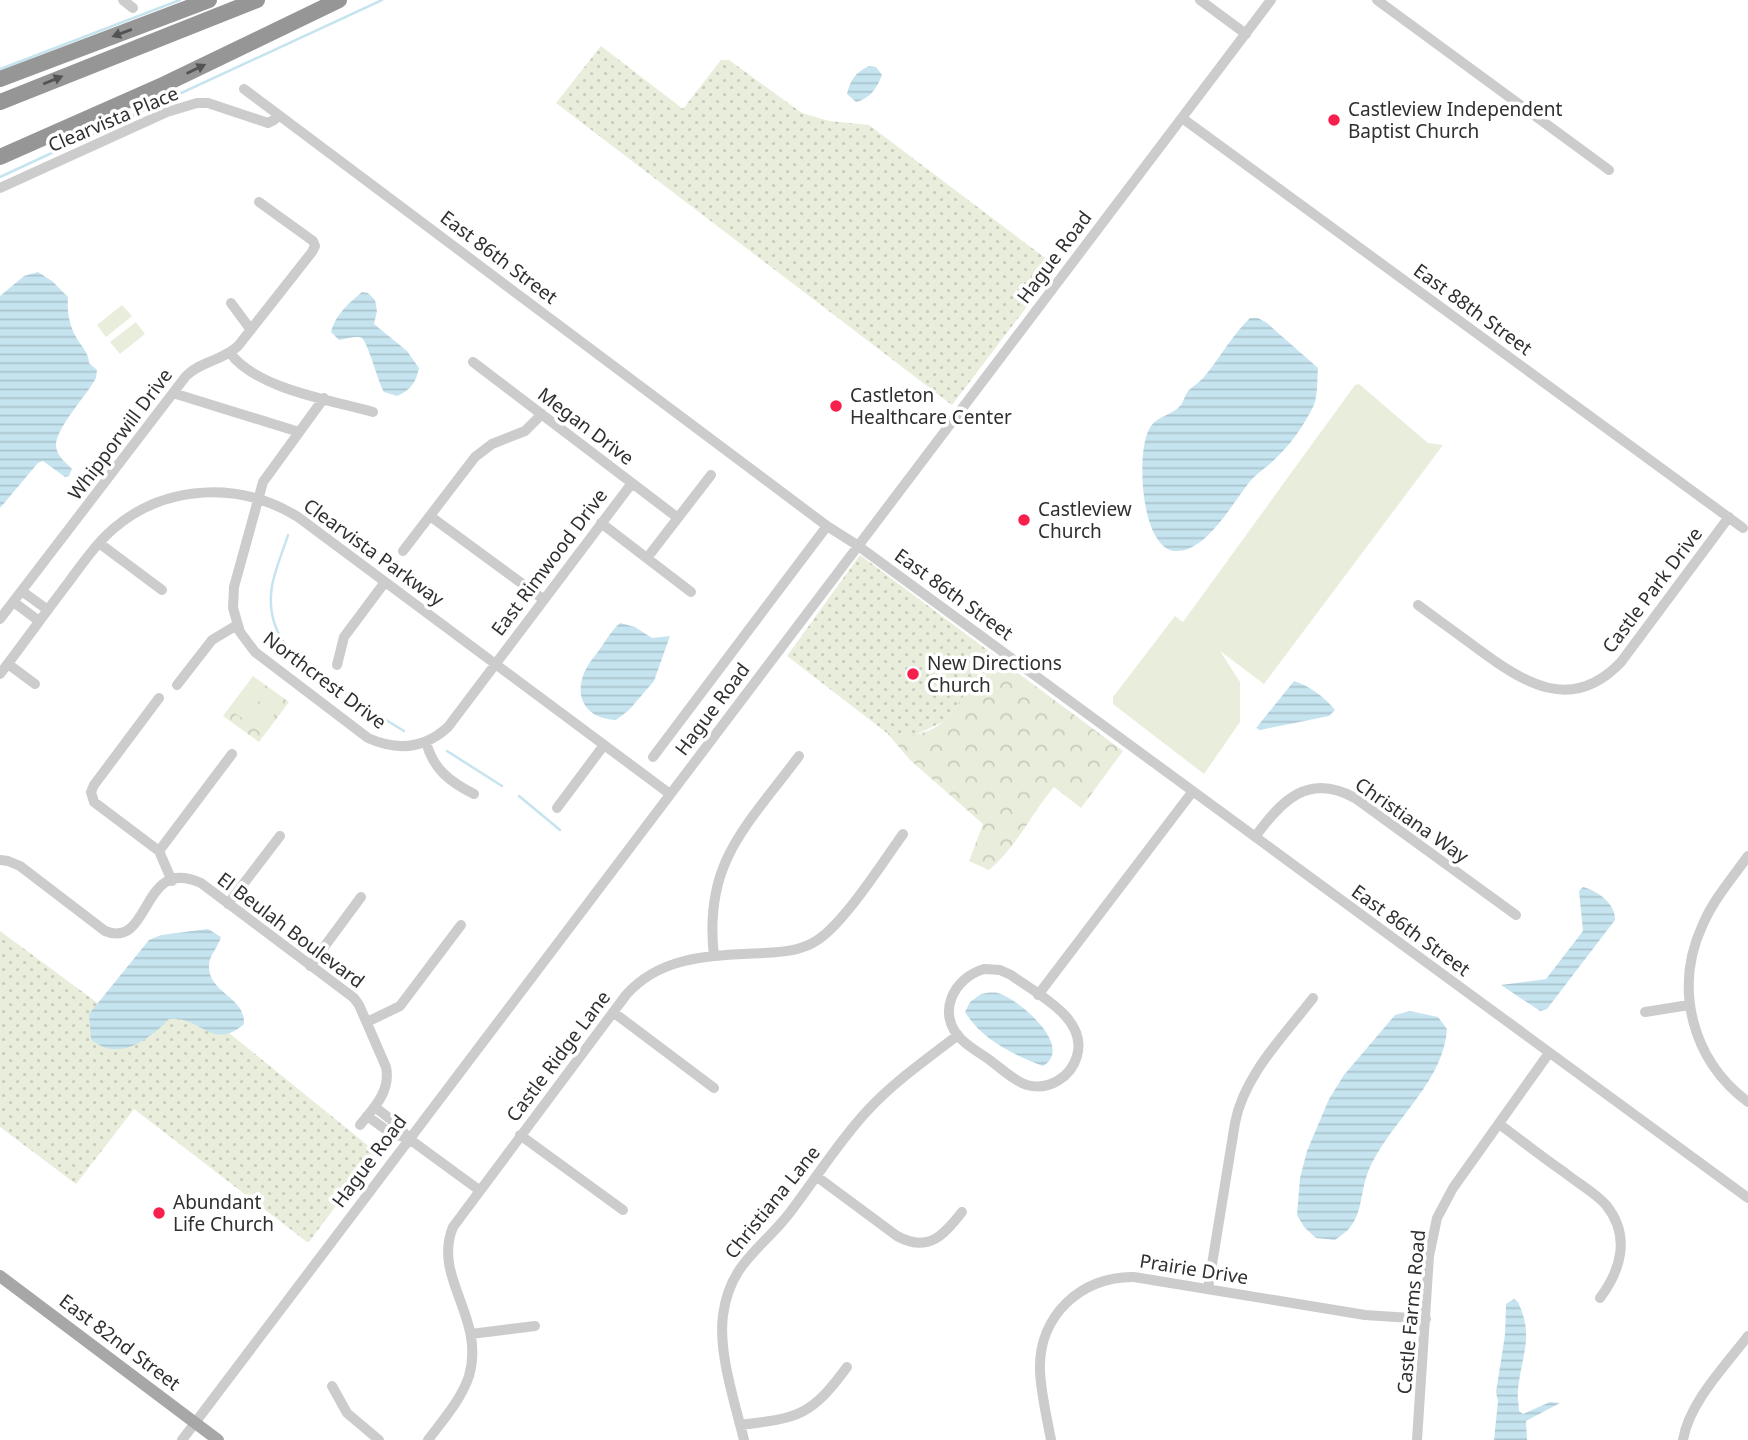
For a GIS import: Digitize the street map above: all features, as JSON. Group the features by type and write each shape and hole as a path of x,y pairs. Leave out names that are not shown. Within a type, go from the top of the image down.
{"highway":[{"path":"0,79 209,0"},
{"path":"0,102 257,0"},
{"path":"0,157 165,84 340,0"}],"main road":[{"name":"East 82nd Street","path":"0,1276 218,1440"}],"street":[{"path":"123,0 133,8"},
{"path":"1200,0 1245,34"},
{"name":"Hague Road","path":"182,1440 1271,0"},
{"path":"1377,0 1609,170"},
{"name":"East 86th Street","path":"244,89 827,526 858,545 1748,1198"},
{"name":"Clearvista Place","path":"0,188 167,112 197,103 211,104 268,123 279,115"},
{"name":"East 88th Street","path":"1182,118 1743,528"},
{"name":"Whipporwill Drive","path":"0,619 15,603 173,393 196,367 230,353 315,247 313,241 259,202"},
{"path":"231,303 251,330"},
{"path":"230,353 245,369 260,379 373,412"},
{"name":"Megan Drive","path":"473,362 678,518"},
{"path":"173,393 299,432"},
{"name":"Northcrest Drive","path":"324,398 268,474 258,498 234,587 233,608 237,625 255,652 368,738 408,747 426,742"},
{"path":"403,551 478,454 492,444 525,431 542,414"},
{"path":"648,558 711,475"},
{"name":"East Rimwood Drive","path":"494,663 632,483"},
{"name":"Clearvista Parkway","path":"0,674 99,543 130,516 172,497 205,492 258,498 298,517 670,794"},
{"path":"430,516 543,599"},
{"name":"Castle Park Drive","path":"1418,605 1527,682 1556,691 1577,688 1601,679 1617,666 1729,517"},
{"path":"601,523 691,592"},
{"name":"Hague Road","path":"653,757 827,526"},
{"path":"99,543 162,590"},
{"path":"337,665 344,637 385,582"},
{"path":"23,592 47,610"},
{"path":"15,603 39,621"},
{"path":"177,685 206,646 237,625"},
{"path":"474,794 447,779 434,762 426,742 448,726 494,663"},
{"path":"8,664 35,684"},
{"path":"0,860 20,866 105,931 117,936 126,934 135,926 155,892 172,881 159,851 94,802 91,795 94,785 159,698"},
{"path":"557,807 604,745"},
{"path":"159,851 232,754"},
{"path":"714,957 712,908 722,867 738,837 799,756"},
{"name":"Christiana Way","path":"1255,837 1277,808 1294,795 1310,789 1336,790 1355,798 1516,915"},
{"path":"1038,995 1193,791"},
{"name":"Castle Ridge Lane","path":"428,1440 465,1387 472,1358 467,1316 449,1269 447,1250 454,1224 613,1012 633,987 656,970 679,961 784,951 802,948 817,941 834,926 903,834"},
{"path":"228,904 280,836"},
{"path":"1748,856 1713,904 1699,932 1690,966 1689,1005 1698,1039 1710,1061 1724,1081 1748,1102"},
{"name":"El Beulah Boulevard","path":"172,881 183,879 197,882 354,998 367,1022 387,1073 386,1088 367,1116 392,1135 408,1138 479,1190"},
{"path":"310,966 361,897"},
{"path":"367,1022 400,1006 461,925"},
{"path":"984,969 1004,971 1067,1016 1076,1030 1079,1042 1077,1059 1058,1081 1042,1086 1025,1084 958,1035 950,1018 951,998 959,983 972,973 984,969"},
{"path":"1208,1289 1240,1102 1256,1073 1312,998"},
{"path":"1645,1012 1689,1005"},
{"path":"613,1012 714,1088"},
{"name":"Christiana Lane","path":"744,1440 723,1348 722,1322 726,1302 743,1264 788,1215 853,1127 879,1098 958,1035"},
{"name":"Castle Farms Road","path":"1417,1440 1431,1244 1437,1218 1448,1195 1549,1053"},
{"path":"1499,1124 1601,1200 1613,1216 1621,1240 1620,1261 1613,1280 1600,1298"},
{"path":"520,1135 622,1210"},
{"path":"816,1176 897,1236 912,1242 924,1242 940,1237 962,1212"},
{"name":"Prairie Drive","path":"1051,1440 1040,1375 1041,1350 1049,1326 1066,1302 1090,1286 1122,1277 1364,1315 1426,1319"},
{"path":"471,1334 535,1326"},
{"path":"1683,1440 1695,1407 1748,1336"},
{"path":"740,1425 801,1414 825,1396 847,1367"},
{"path":"332,1386 347,1413 379,1440"}],"green space":[{"path":"601,46 683,109 721,60 729,60 802,113 829,121 869,125 1057,267 952,405 556,103"},
{"path":"122,305 132,316 106,337 97,325"},
{"path":"136,322 145,334 120,354 110,342"},
{"path":"1359,384 1428,443 1443,445 1264,684 1220,651 1240,682 1240,722 1204,774 1113,704 1113,697 1175,616 1183,622 1355,385"},
{"path":"860,555 998,658 989,663 945,721 911,737 887,733 787,656"},
{"path":"998,658 1123,751 1081,808 1054,787 1007,852 989,870 969,861 983,824 910,760 887,733 917,734 931,730 945,721 989,663"},
{"path":"253,676 289,702 259,742 223,716"},
{"path":"252,685 264,694 245,720 232,711"},
{"path":"268,698 280,707 261,733 249,724"},
{"path":"0,931 103,1007 187,999 376,1152 309,1242 134,1109 76,1184 0,1127"}],"water":[{"path":"869,66 876,67 882,75 872,92 856,102 847,94 850,85 860,71"},
{"path":"38,272 68,297 68,313 72,327 89,363 97,370 96,378 66,421 57,439 58,453 72,469 69,476 65,477 43,461 38,463 0,508 0,296 24,276"},
{"path":"362,292 368,293 375,300 377,311 374,324 407,351 419,368 412,385 397,396 384,392 362,338 339,340 331,332 339,315"},
{"path":"1250,318 1258,318 1267,323 1318,368 1314,405 1291,442 1253,478 1219,524 1198,544 1186,550 1174,551 1163,545 1154,533 1148,515 1142,474 1146,437 1154,423 1181,405 1188,391 1204,377"},
{"path":"620,623 635,627 652,638 670,636 654,681 629,710 616,720 605,719 589,710 581,695 581,687 588,665"},
{"path":"1294,681 1316,692 1335,710 1329,716 1260,730 1256,728"},
{"path":"1583,887 1605,899 1613,909 1615,920 1547,1009 1540,1011 1501,985 1546,979 1583,931 1579,891"},
{"path":"208,929 221,937 210,960 211,977 240,1008 244,1024 233,1032 215,1034 190,1022 169,1019 142,1041 122,1049 101,1046 91,1039 89,1014 149,940 161,935"},
{"path":"998,993 1007,997 1040,1025 1052,1047 1051,1058 1043,1066 1000,1045 972,1022 965,1012 970,1002 981,994"},
{"path":"1410,1011 1438,1017 1447,1029 1443,1050 1425,1087 1376,1156 1351,1226 1335,1240 1316,1238 1304,1227 1297,1215 1300,1178 1307,1151 1329,1099 1344,1075 1395,1015"},
{"path":"1514,1299 1523,1314 1526,1335 1518,1389 1519,1411 1523,1414 1550,1402 1560,1403 1526,1421 1527,1440 1494,1440 1498,1401 1496,1392 1505,1335 1506,1304"}],"waterway":[{"path":"0,69 180,0"},
{"path":"0,177 382,0"},
{"path":"288,535 272,586 271,605 274,622 281,637 290,650 315,673 404,731"},
{"path":"447,751 502,786"},
{"path":"519,796 560,830"}],"place":[{"name":"Castleview Independent Baptist Church","path":"1334,120"},
{"name":"Castleton Healthcare Center","path":"836,406"},
{"name":"Castleview Church","path":"1024,520"},
{"name":"New Directions Church","path":"913,674"},
{"name":"Abundant Life Church","path":"159,1213"}]}
